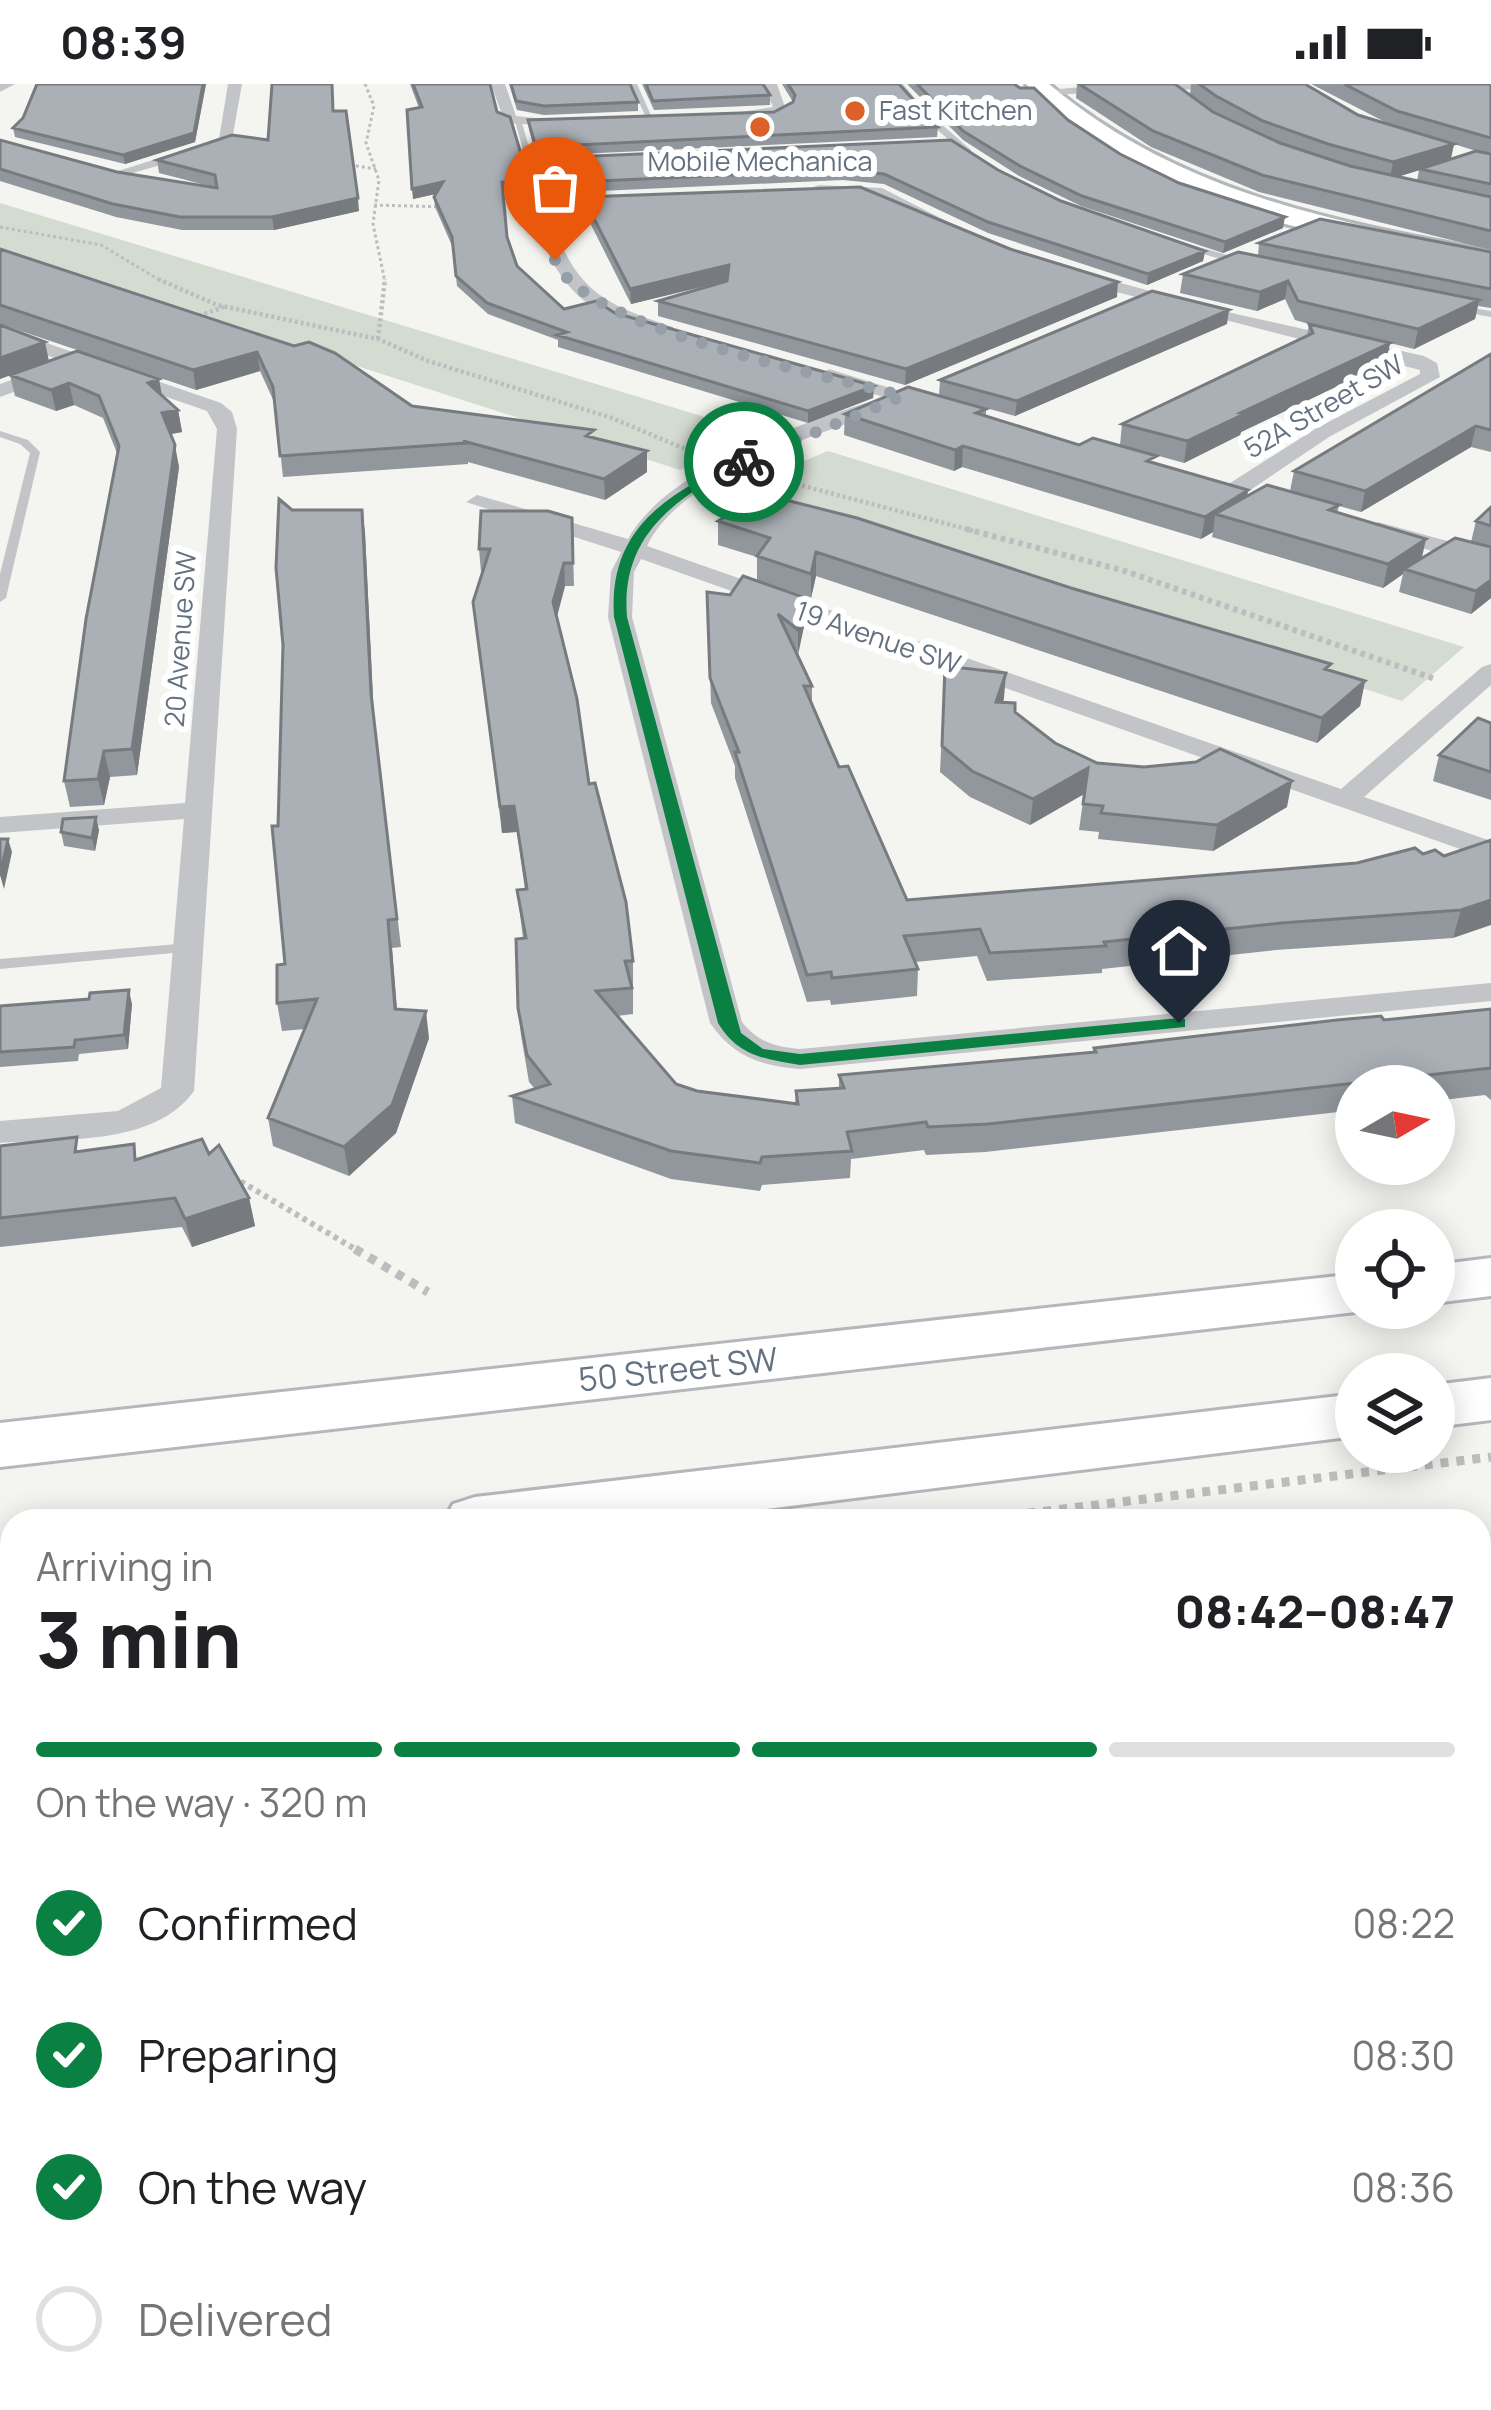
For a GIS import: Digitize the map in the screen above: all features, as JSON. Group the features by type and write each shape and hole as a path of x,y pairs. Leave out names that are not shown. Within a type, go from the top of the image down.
{"main road":[{"path":"1040,88 1091,132 1145,162 1221,192 1324,223 1491,259"},
{"path":"1455,1281 1491,1277"},
{"name":"50 Street SW","path":"0,1445 1335,1295"},
{"path":"1455,1403 1491,1399"},
{"path":"622,1509 1335,1418"}],"street":[{"path":"121,175 226,142 235,84"},
{"path":"498,84 507,118 518,123 587,122"},
{"path":"730,116 779,111 783,105 770,84"},
{"path":"1040,88 1228,84"},
{"path":"629,121 670,119"},
{"path":"101,169 154,184"},
{"path":"798,191 870,190 963,233"},
{"path":"662,197 547,206 540,214 563,275 582,293 623,316 689,337"},
{"path":"1106,312 1324,223"},
{"path":"1052,269 1142,297"},
{"name":"52A Street SW","path":"1142,297 1418,360 1430,367 1430,377 1224,487 1268,499"},
{"path":"623,316 664,304"},
{"name":"20 Avenue SW","path":"0,333 203,403 226,419 181,1076 168,1104 136,1119 0,1132"},
{"path":"0,392 80,361"},
{"path":"816,372 951,410"},
{"path":"944,379 697,484 651,518 629,548 618,584 626,639 726,1023 735,1037 758,1053 822,1058 1491,992"},
{"name":"19 Avenue SW","path":"477,502 629,548 1132,737 1344,800 1491,851"},
{"path":"1357,524 1491,560"},
{"path":"1344,800 1491,672"},
{"path":"0,825 199,810"}],"lane":[{"path":"634,84 651,120"},
{"path":"899,84 954,143 977,158"},
{"path":"1167,85 1184,99"},
{"path":"518,123 530,163 554,162"},
{"path":"931,144 954,143"},
{"path":"1173,242 1254,265"},
{"path":"1440,305 1491,314"},
{"path":"0,434 24,442 34,452 0,598"},
{"path":"0,964 190,948"}],"path":[{"path":"365,84 374,106 366,143 378,170 373,224 386,273 378,339"},
{"path":"331,162 378,170"},
{"path":"374,205 443,207"},
{"path":"0,227 101,245 172,288 225,307 378,339 428,361 612,418 702,455"},
{"path":"181,322 225,307"},
{"path":"753,472 1125,571 1276,628 1444,682"},
{"path":"218,1168 428,1292"},
{"path":"1063,1509 1491,1457"}],"shaded area":[{"path":"0,203 754,432 680,470 0,251"},
{"path":"828,451 1464,647 1402,701 741,487"}],"building":[{"path":"37,84 203,84 194,133 123,155 13,128 23,118"},
{"path":"272,84 332,84 333,111 346,111 358,198 272,217 180,217 113,204 0,169 0,140 117,172 217,188 215,175 157,160 232,135 268,140"},
{"path":"413,84 490,84 497,112 510,117 521,154 527,159 951,140 1061,201 1205,251 1148,274 988,222 884,174 844,170 577,182 574,173 502,182 507,237 517,266 564,309 596,301 615,313 874,386 808,411 557,335 567,332 487,303 456,276 452,237 434,197 443,182 412,189 407,110 422,107"},
{"path":"511,84 630,84 638,102 544,106 516,101"},
{"path":"646,84 763,84 770,95 653,101"},
{"path":"788,84 899,84 938,127 536,147 528,120 774,112 793,102 795,95"},
{"path":"917,84 1034,88 1068,120 1120,154 1179,183 1285,217 1225,242 1082,196 963,131"},
{"path":"1079,84 1175,84 1213,112 1280,143 1350,166 1491,197 1491,231 1262,175 1153,131"},
{"path":"1199,84 1305,84 1358,115 1454,144 1393,162 1263,121"},
{"path":"1344,84 1491,84 1491,138 1397,111"},
{"path":"1476,151 1491,154 1491,184 1420,169"},
{"path":"860,187 1010,249 1118,282 906,369 658,301 727,281 729,265 630,289 583,197"},
{"path":"1320,219 1491,252 1491,289 1259,243"},
{"path":"0,249 294,346 309,342 335,353 412,406 594,430 586,436 647,451 604,479 463,441 466,443 280,456 273,387 257,352 193,370 0,305"},
{"path":"1238,252 1479,300 1418,329 1298,301 1288,281 1260,292 1183,274"},
{"path":"1152,291 1229,310 1017,401 940,380"},
{"path":"1309,324 1390,343 1187,441 1122,424 1313,333"},
{"path":"0,325 45,342 0,358"},
{"path":"77,351 159,379 148,383 178,410 162,413 175,445 132,749 104,751 98,779 64,781 86,619 119,446 99,396 69,383 51,390 10,375"},
{"path":"1491,354 1491,430 1476,426 1365,491 1294,471"},
{"path":"908,387 986,409 976,413 1079,445 1093,438 1157,456 1147,461 1248,490 1205,517 963,446 955,450 845,414"},
{"path":"1267,485 1339,505 1329,510 1426,539 1388,564 1215,514"},
{"path":"762,494 857,518 1071,588 1331,664 1325,669 1365,681 1322,718 816,552 811,574 757,556 770,538 718,521"},
{"path":"279,499 292,510 362,510 371,694 397,919 388,920 395,1009 426,1011 392,1105 344,1147 268,1118 317,999 277,1003 277,965 285,964 272,826 278,826 283,645 276,568"},
{"path":"1491,507 1491,526 1476,521"},
{"path":"481,511 548,511 572,518 573,563 564,563 553,602 577,699 589,784 595,783 626,902 633,961 625,961 632,988 596,991 676,1084 798,1104 796,1091 844,1088 839,1075 1096,1052 1094,1048 1337,1020 1491,1009 1491,1068 1455,1072 1455,1065 1335,1065 1335,1085 988,1124 928,1127 926,1122 847,1132 852,1151 762,1157 760,1163 671,1151 512,1096 550,1084 527,1055 518,1008 516,939 526,938 517,890 527,889 514,806 500,807 473,602 490,549 479,549"},
{"path":"1455,538 1491,547 1491,580 1476,591 1404,569"},
{"path":"743,576 806,598 798,630 778,614 812,686 804,686 839,767 848,766 907,900 1357,863 1415,848 1423,854 1435,850 1444,856 1491,840 1491,900 1461,910 1281,923 1104,942 1106,946 990,953 980,929 904,936 918,969 832,978 831,972 807,975 735,752 739,752 710,678 707,592 730,595"},
{"path":"945,666 1006,673 996,702 1015,703 1015,712 1055,743 1097,763 1144,767 1196,762 1220,749 1292,781 1217,825 1101,813 1103,806 1083,804 1088,768 1033,799 972,771 942,746"},
{"path":"1478,718 1491,723 1491,772 1439,755"},
{"path":"96,817 92,838 61,832 63,819"},
{"path":"0,839 8,839 0,875"},
{"path":"129,990 124,1035 75,1040 74,1047 0,1052 0,1006 89,999 90,993"},
{"path":"77,1137 75,1152 134,1144 135,1160 202,1139 209,1154 219,1145 249,1198 185,1219 175,1198 0,1218 0,1146"}],"way so far":[{"path":"555,260 582,293 642,323 903,396 744,462"}],"place":[{"name":"Fast Kitchen","path":"855,111"},
{"name":"Mobile Mechanica","path":"760,127"}],"route":[{"path":"744,462 697,484 651,518 629,548 618,584 620,617 726,1023 735,1037 758,1053 800,1059 1179,1023"}]}
